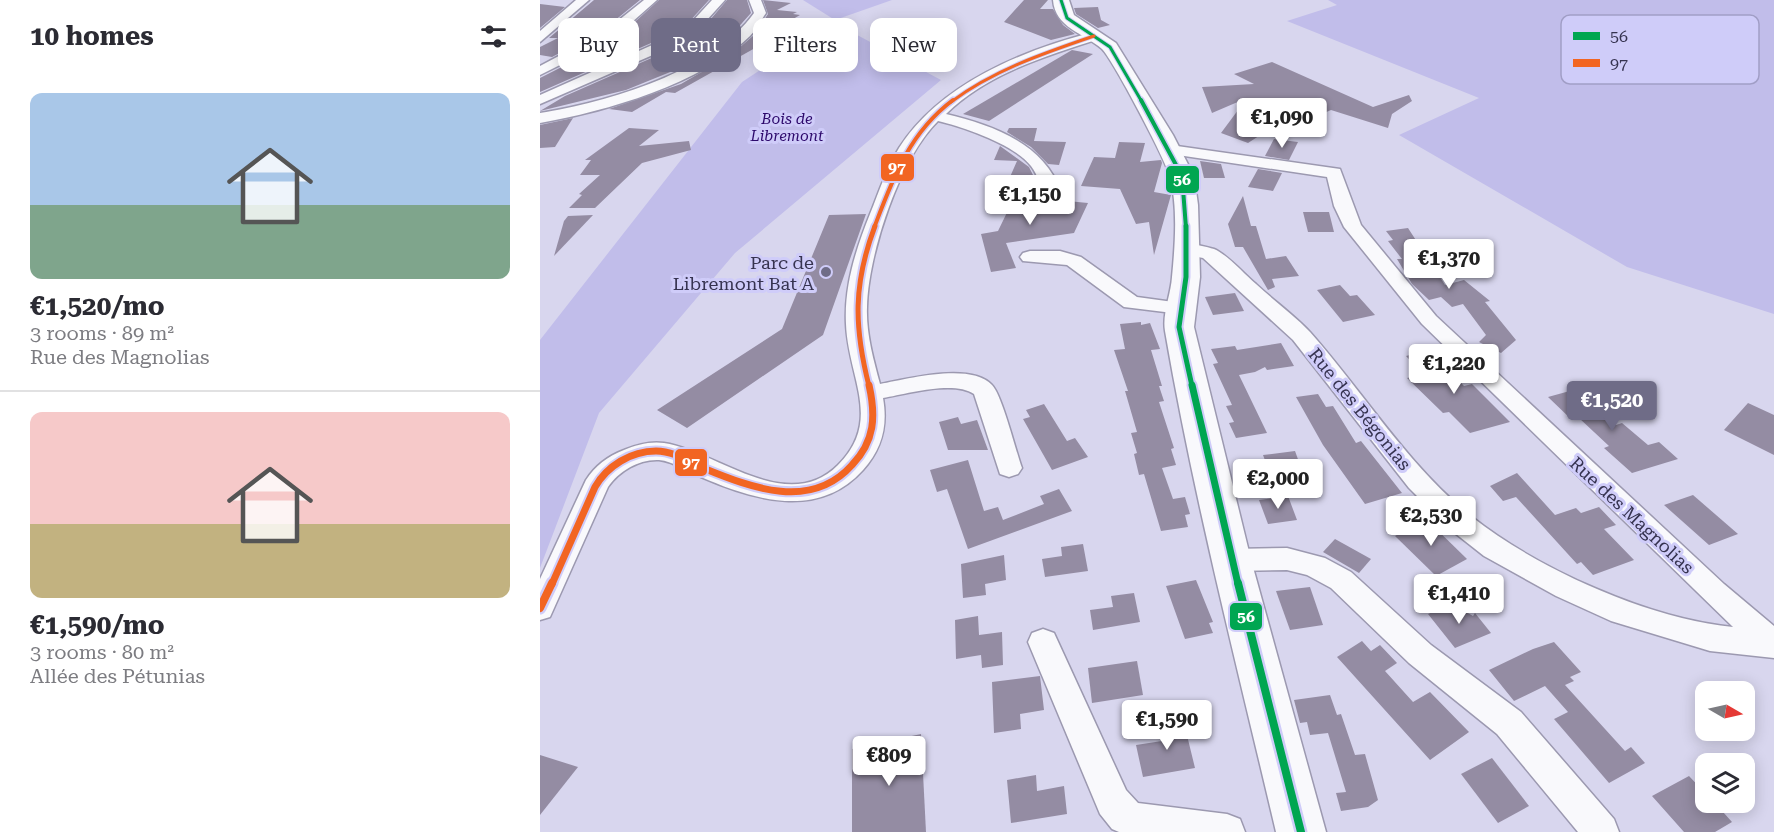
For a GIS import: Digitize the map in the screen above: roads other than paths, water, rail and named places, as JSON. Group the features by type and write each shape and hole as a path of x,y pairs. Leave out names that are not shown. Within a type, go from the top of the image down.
{"street":[{"path":"540,38 583,0"},
{"path":"540,71 609,35 651,0"},
{"path":"540,100 673,41 693,28 719,0"},
{"path":"540,118 577,112 619,99 705,60 740,38 754,25 760,8 754,0"},
{"path":"1061,0 1065,15 1110,47 1170,150 1182,176 1185,205 1186,278 1179,327 1232,560 1301,832"},
{"path":"540,608 601,478 617,464 636,455 666,452 754,487 780,493 808,493 831,484 853,466 871,441 875,430 873,404 857,337 859,278 866,248 907,149 935,116 998,72 1094,36"},
{"path":"935,116 969,124 1032,158 1046,175 1052,192"},
{"name":"Rue des Magnolias","path":"1170,150 1334,173 1343,206 1353,227 1428,320 1714,592 1774,645"},
{"name":"Rue des Bégonias","path":"1185,249 1209,254 1301,335 1418,481 1461,523 1494,548 1566,588 1622,612 1710,638 1774,645"},
{"path":"1030,257 1060,257 1074,261 1131,303 1181,308"},
{"path":"873,404 961,380 980,384 984,390 1009,468"},
{"path":"1232,560 1270,558 1301,562 1315,566 1341,580 1420,654 1509,723 1601,832"},
{"path":"1043,642 1113,802 1125,816 1142,824 1227,832"}],"place":[{"name":"Parc de Libremont Bat A","path":"826,272"}],"park label":[{"name":"Bois de Libremont","path":"787,128"}]}
